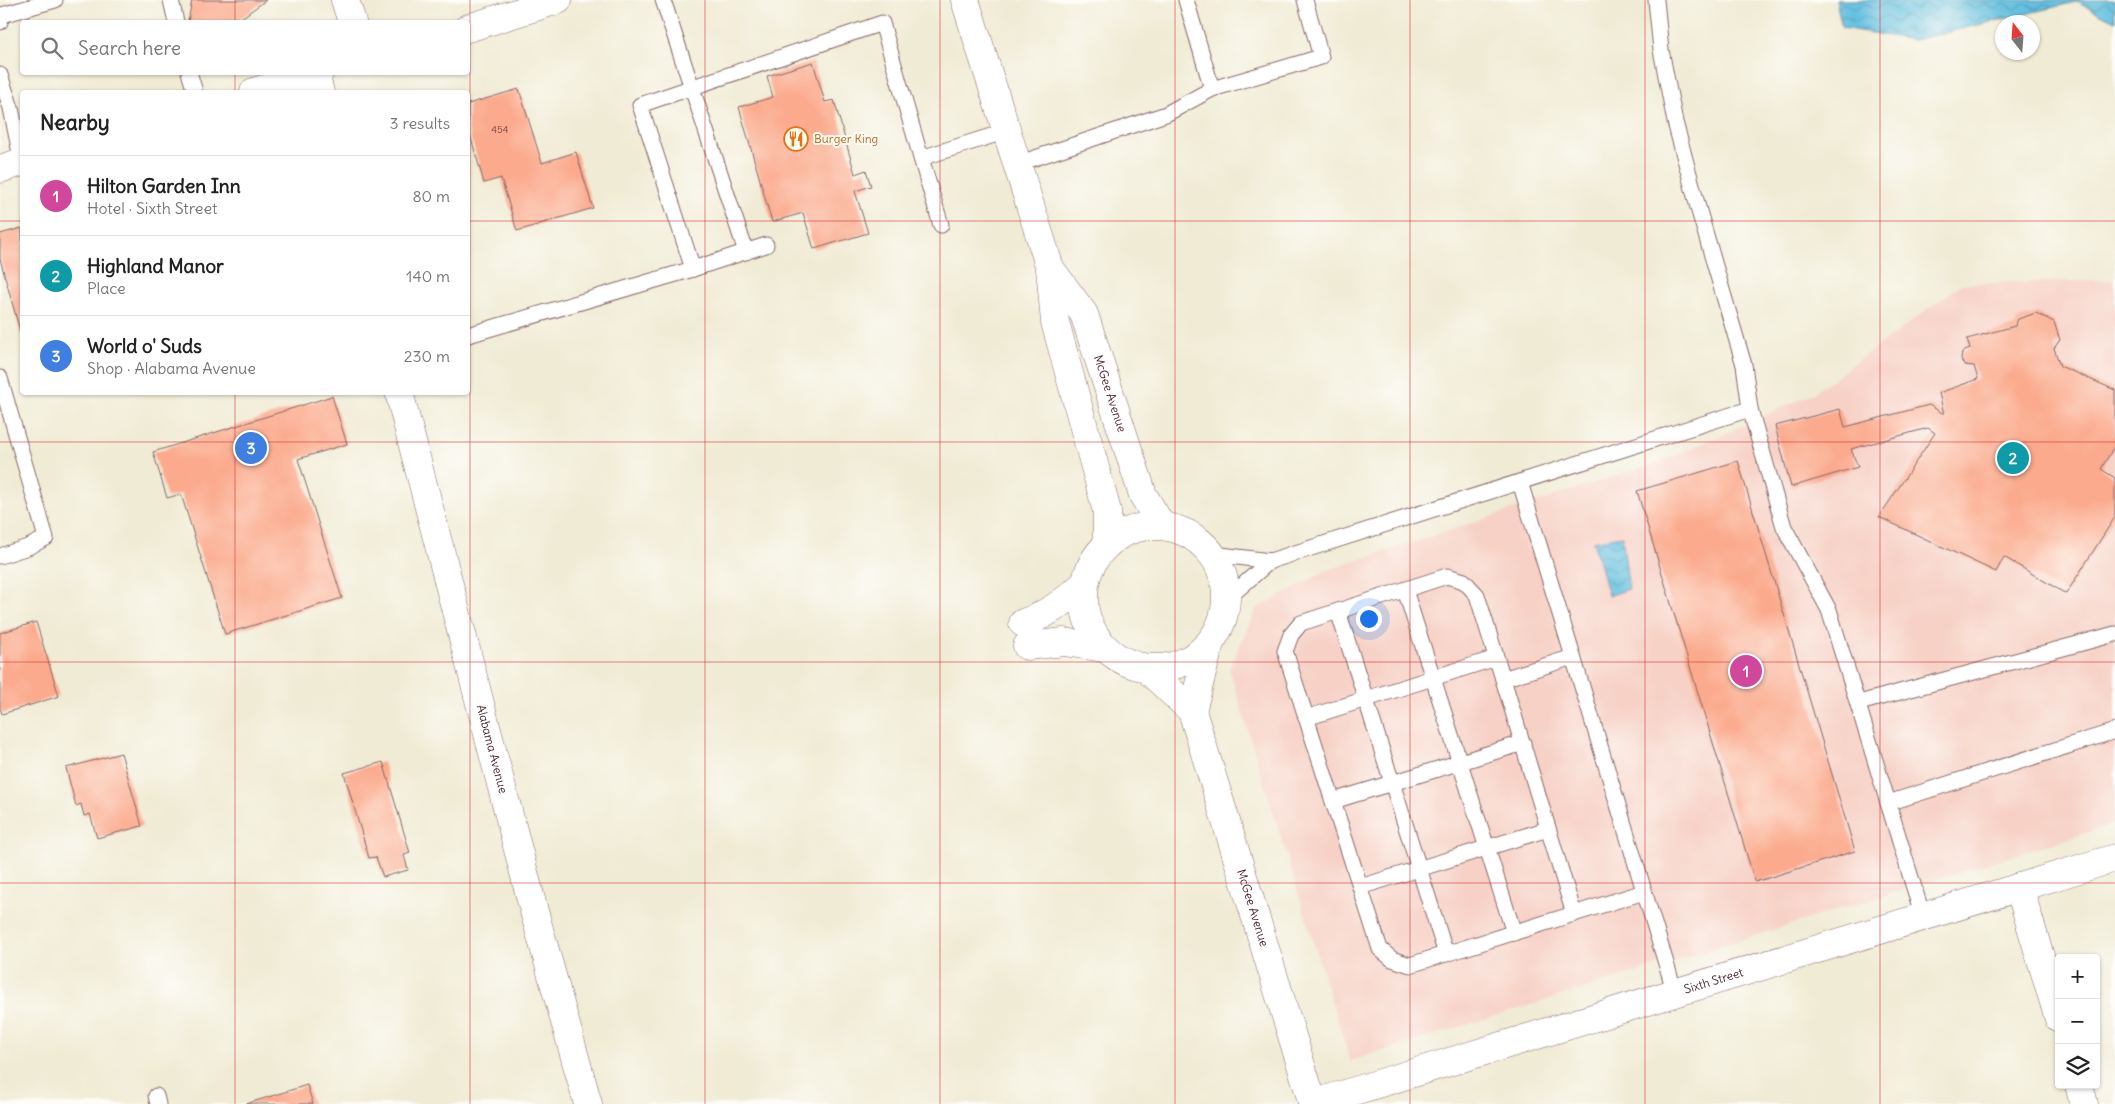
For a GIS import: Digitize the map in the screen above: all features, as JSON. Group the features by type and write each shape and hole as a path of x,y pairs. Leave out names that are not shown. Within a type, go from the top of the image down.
{"street":[{"path":"345,0 351,20"},
{"path":"470,27 558,0"},
{"name":"McGee Avenue","path":"965,0 1050,268 1055,322 1107,511 1107,544"},
{"path":"265,90 319,80"},
{"path":"0,169 20,164"},
{"name":"McGee Avenue","path":"1050,268 1084,314 1143,495 1161,525"},
{"name":"Alabama Avenue","path":"400,395 534,911 588,1104"},
{"path":"1192,711 1210,642 1222,622 1227,599 1224,575 1213,554 1198,540 1181,530 1161,525 1142,527 1123,533 1107,544 1092,562 1084,584 1084,607 1091,629 1104,648 1123,661 1146,668 1169,667 1192,658 1210,642"},
{"path":"1084,584 1057,608 1038,618 1025,635 1104,648"},
{"name":"McGee Avenue","path":"1146,668 1192,711 1312,1104"},
{"name":"Sixth Street","path":"1312,1104 2115,858"},
{"path":"2019,887 2055,1006"},
{"path":"2080,1089 2084,1104"}],"lane":[{"path":"0,22 2,15 55,0"},
{"path":"171,0 176,20"},
{"path":"663,0 746,252"},
{"path":"1186,0 1212,89"},
{"path":"1017,164 1166,114 1212,89 1321,57 1305,0"},
{"path":"1656,0 1661,50 1676,122 1699,211 1744,364 1750,409 1784,527 1829,610 1923,917"},
{"path":"693,269 640,105 882,23 941,225"},
{"path":"0,75 11,108 20,153"},
{"path":"190,75 194,90"},
{"path":"921,158 1007,131"},
{"path":"470,334 693,269 766,245"},
{"path":"0,378 46,538 28,548 0,556"},
{"path":"1227,599 1270,562 1750,409"},
{"path":"1520,482 1675,993"},
{"path":"1213,554 1270,562"},
{"path":"1574,914 1477,595 1464,581 1447,576 1301,623 1291,635 1285,651 1380,949 1392,959 1410,966 1644,892"},
{"path":"1405,590 1514,932"},
{"path":"1338,611 1446,954"},
{"path":"1859,703 2115,634"},
{"path":"1503,679 1573,657"},
{"path":"1306,718 1496,658"},
{"path":"1888,803 2115,731"},
{"path":"1333,801 1522,743"},
{"path":"1360,887 1548,829"}],"shaded area":[{"path":"2115,280 2115,824 1350,1061 1229,669 1256,609 1328,570 1671,458 1814,393 1962,284"}],"water":[{"path":"1836,0 2115,0 2115,21 2076,2 2021,15 1995,15 1995,21 1914,40 1842,28"},
{"path":"1622,536 1629,589 1608,596 1593,541"}],"building":[{"path":"192,0 266,0 239,20 188,20"},
{"name":"Burger King","path":"813,62 825,102 834,100 855,174 866,170 871,186 855,191 868,233 814,249 803,213 772,222 739,107 773,97 767,76"},
{"path":"519,89 542,163 576,152 593,208 517,231 501,178 484,183 470,135 470,103"},
{"path":"20,229 20,331 0,259 0,234"},
{"path":"2036,313 2054,322 2060,340 2054,348 2060,366 2115,390 2115,445 2101,469 2115,478 2115,517 2066,594 2004,557 1996,572 1879,517 1935,433 1928,428 1851,449 1858,467 1791,487 1775,426 1840,409 1845,427 1929,405 1944,414 1939,393 1978,379 1974,366 1964,365 1961,360 1962,352 1970,349 1967,339 2015,326 2018,319"},
{"path":"332,396 347,444 298,459 342,598 225,634 181,494 167,498 153,452"},
{"path":"1738,461 1855,851 1755,882 1637,491"},
{"path":"36,622 59,696 2,714 0,708 0,633"},
{"path":"121,753 142,826 97,838 90,814 84,816 81,804 76,806 66,768"},
{"path":"383,762 410,853 404,855 408,870 383,877 376,857 369,858 344,773"},
{"path":"307,1085 313,1104 246,1104"}],"place":[{"name":"Burger King","path":"796,139"},
{"name":"World o' Suds","path":"251,448"},
{"name":"Highland Manor","path":"2013,458"},
{"name":"Hilton Garden Inn","path":"1746,671"}]}
